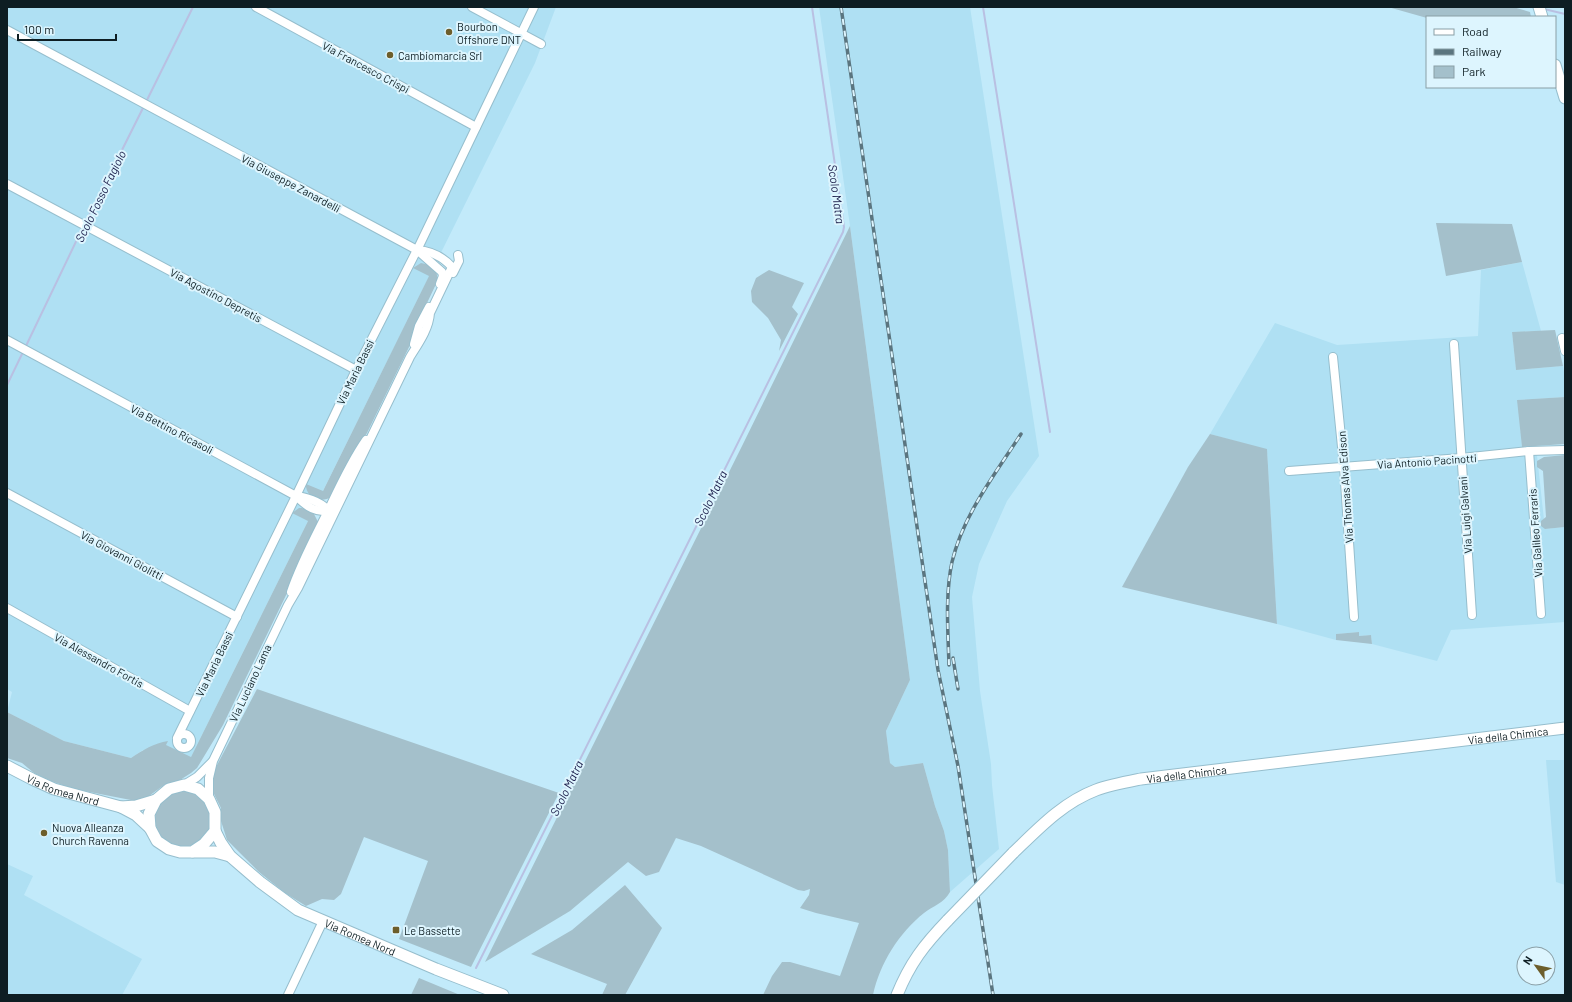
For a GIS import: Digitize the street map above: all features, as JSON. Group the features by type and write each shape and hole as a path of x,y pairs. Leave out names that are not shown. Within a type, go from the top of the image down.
{"main road":[{"path":"1556,68 1565,98"},
{"name":"Via della Chimica","path":"897,995 909,968 920,950 948,920 1040,828 1063,808 1097,790 1141,779 1565,728"},
{"name":"Via Romea Nord","path":"7,766 54,789 121,807 136,815 150,828"},
{"path":"184,786 198,790 209,799 215,812 215,831 204,844 192,852 180,852 169,849 157,841 150,828 149,814 156,800 169,789 184,786"},
{"name":"Via Romea Nord","path":"121,807 136,806 156,800"},
{"name":"Via Romea Nord","path":"215,831 230,856 260,882 298,910 436,969 503,995"},
{"name":"Via Romea Nord","path":"192,852 215,852 230,856"}],"street":[{"name":"Via Francesco Crispi","path":"256,7 476,127"},
{"path":"472,7 541,44"},
{"name":"Via Maria Bassi","path":"178,738 356,370 417,250 534,7"},
{"name":"Via Giuseppe Zanardelli","path":"7,30 417,250 427,251 446,260"},
{"name":"Via Agostino Depretis","path":"7,184 356,370"},
{"name":"Via Luciano Lama","path":"410,357 419,326 443,276 442,272 437,267 417,250"},
{"name":"Via Luciano Lama","path":"209,799 209,778 213,762 288,605 360,463 378,421 410,357 420,341 459,261 458,255 453,260 446,260"},
{"name":"Via Luciano Lama","path":"430,321 430,313 452,267 446,260"},
{"path":"1562,338 1565,351"},
{"name":"Via Bettino Ricasoli","path":"7,340 296,496 306,497 318,502 328,510"},
{"name":"Via Luigi Galvani","path":"1454,344 1472,615"},
{"name":"Via Thomas Alva Edison","path":"1333,357 1344,467 1354,617"},
{"name":"Via Luciano Lama","path":"288,605 302,564 328,510 352,462 378,421"},
{"name":"Via Antonio Pacinotti","path":"1289,471 1565,450"},
{"name":"Via Galileo Ferraris","path":"1529,452 1541,614"},
{"name":"Via Luciano Lama","path":"328,510 334,507 352,472 360,463"},
{"name":"Via Giovanni Giolitti","path":"7,493 237,617"},
{"path":"296,496 319,515 322,524"},
{"path":"318,502 324,503 334,499"},
{"path":"314,510 324,512 328,510"},
{"name":"Via Luciano Lama","path":"310,564 312,554 331,513 328,510"},
{"name":"Via Alessandro Fortis","path":"7,608 190,711"},
{"name":"Via Luciano Lama","path":"184,786 198,777 213,762"},
{"path":"288,995 323,921"}],"shaded area":[{"path":"7,7 556,7 535,63 191,757 143,750 131,758 64,741 7,712 12,692 7,689"},
{"path":"819,7 970,7 1039,456 1007,501 979,564 972,597 980,691 991,764 999,849 950,892 948,850 944,831 935,806 923,763 895,767 890,763 886,731 910,680 850,226"},
{"path":"1522,262 1541,331 1512,332 1516,370 1563,366 1565,377 1565,397 1518,400 1522,447 1536,446 1545,529 1565,527 1565,622 1451,630 1437,661 1372,644 1371,635 1359,636 1359,632 1336,634 1336,640 1277,624 1267,450 1210,434 1275,323 1337,345 1478,336 1481,270"},
{"path":"1546,760 1565,760 1565,885 1556,882"},
{"path":"7,864 33,876 24,895 142,959 122,995 7,995"}],"green space":[{"path":"1388,7 1513,7 1530,12 1531,16 1426,16 1426,18"},
{"path":"1436,223 1512,224 1522,262 1446,276"},
{"path":"850,226 910,680 886,731 890,763 895,767 923,763 935,806 944,831 948,850 950,892 942,902 924,913 915,921 899,939 880,972 873,995 763,995 772,976 782,962 790,962 840,976 859,923 800,908 809,895 810,889 804,891 798,890 701,846 676,838 659,872 646,876 628,862 570,911 485,962 743,444"},
{"path":"421,263 429,265 434,269 437,275 437,282 418,322 411,343 367,433 331,497 323,500 314,498 306,489 306,484 323,491 429,276 413,268"},
{"path":"769,270 804,283 792,307 798,314 779,351 781,340 768,318 752,302 751,291 756,278"},
{"path":"1555,330 1563,366 1516,370 1512,332"},
{"path":"1565,397 1565,444 1522,447 1517,400"},
{"path":"1210,434 1267,449 1277,624 1122,587 1188,467"},
{"path":"1565,455 1565,527 1545,529 1541,526 1541,521 1546,517 1543,471 1537,467 1537,461 1544,457"},
{"path":"299,508 314,514 318,522 317,527 290,587 223,725 197,768 180,780 164,785 149,796 136,801 74,789 51,781 34,773 22,763 7,758 7,712 64,741 131,758 153,745 168,741 166,745 191,757 308,521 292,513"},
{"path":"1359,632 1359,636 1371,635 1372,644 1336,640 1336,634"},
{"path":"257,689 559,793 471,967 399,939 428,861 364,837 341,894 334,900 322,899 306,906 285,893 259,872 227,840 221,821 221,808 214,794 212,782 216,767"},
{"path":"183,791 194,793 203,799 209,808 211,819 209,830 203,839 194,845 183,847 172,845 163,839 157,830 155,819 157,808 163,799 172,793"},
{"path":"625,885 662,928 625,995 602,995 607,984 531,954 572,930"},
{"path":"419,978 460,995 411,995"}],"waterway":[{"name":"Scolo Fosso Fagiolo","path":"146,102 193,7"},
{"name":"Scolo Matra","path":"476,968 843,232 844,227 812,7"},
{"path":"983,7 1050,432"},
{"name":"Scolo Fosso Fagiolo","path":"1544,9 1565,14"},
{"name":"Scolo Fosso Fagiolo","path":"85,224 144,106"},
{"name":"Scolo Fosso Fagiolo","path":"25,348 83,227"},
{"name":"Scolo Fosso Fagiolo","path":"7,385 23,352"}],"railway":[{"path":"841,7 938,670 958,766 993,995"},
{"path":"949,665 948,587 952,562 957,545 981,495 1021,434"},
{"path":"953,658 958,689"}],"place":[{"name":"Bourbon Offshore DNT","path":"449,32"},
{"name":"Cambiomarcia Srl","path":"390,55"},
{"name":"Nuova Alleanza Church Ravenna","path":"44,833"},
{"name":"Le Bassette","path":"396,930"}]}
